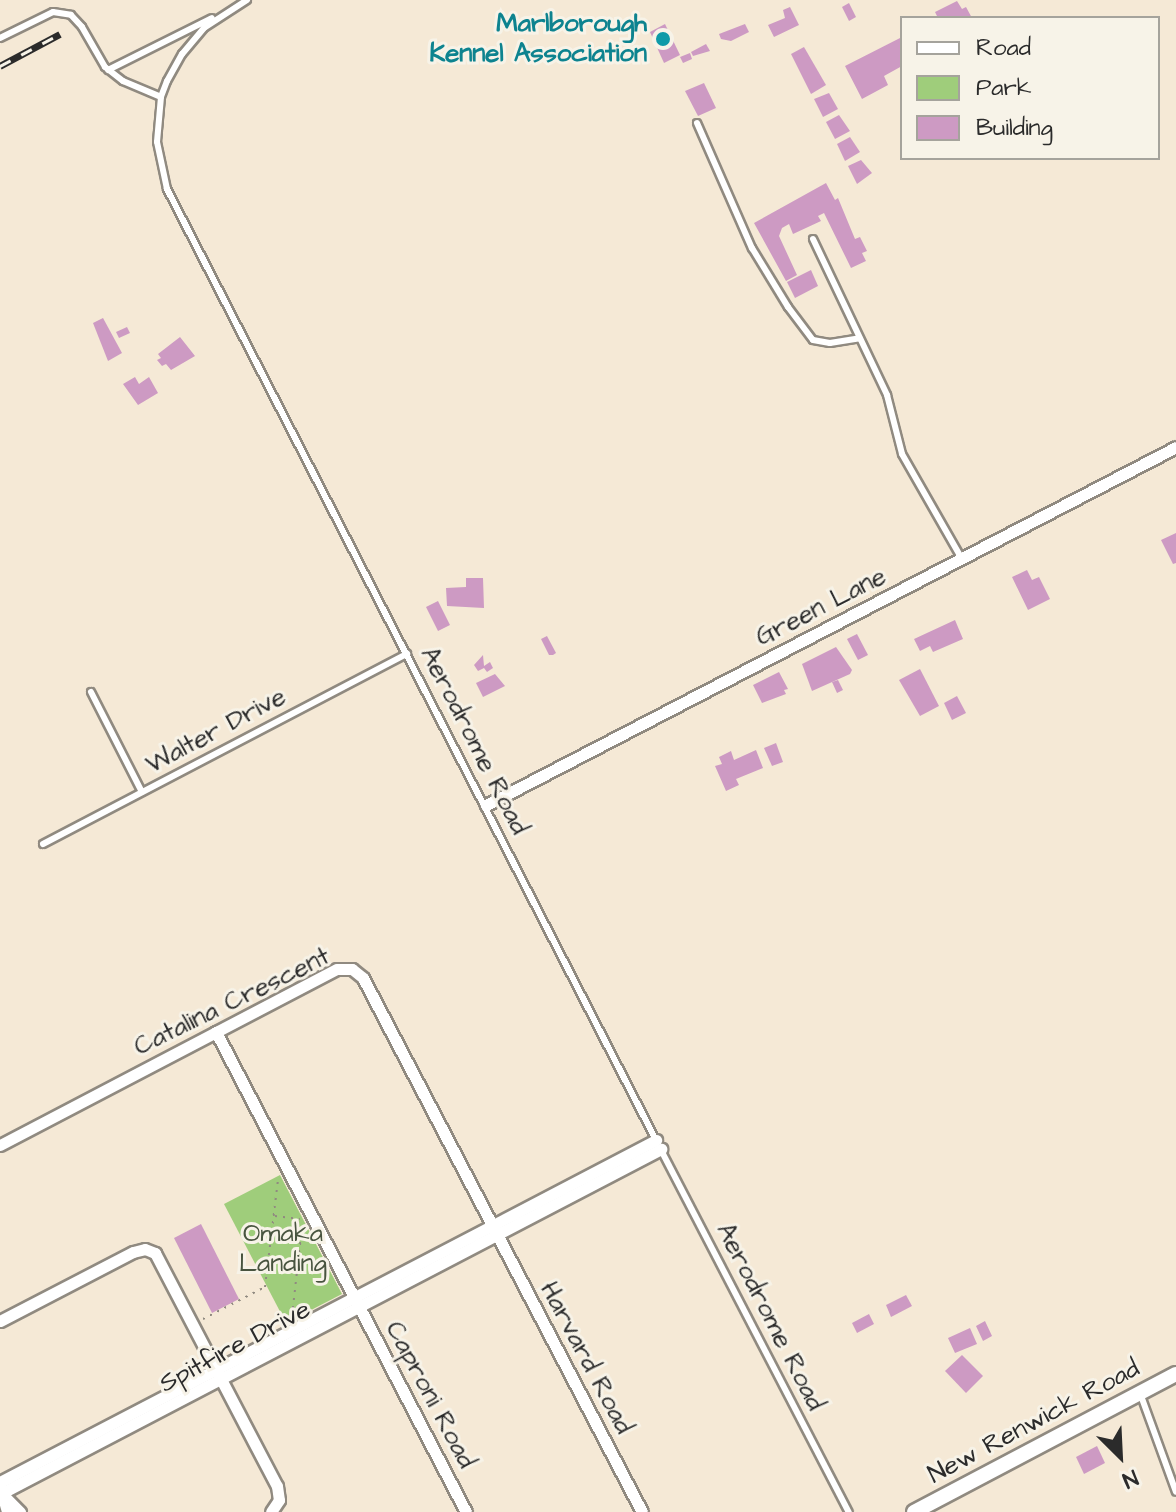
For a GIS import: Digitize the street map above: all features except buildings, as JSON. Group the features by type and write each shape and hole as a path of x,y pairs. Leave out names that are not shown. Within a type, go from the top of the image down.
{"street":[{"name":"Green Lane","path":"486,805 1176,447"},
{"name":"Catalina Crescent","path":"0,1145 337,969 352,969 363,978 494,1229"},
{"name":"Caproni Road","path":"216,1032 466,1512"},
{"name":"Spitfire Drive","path":"2,1491 658,1144"},
{"name":"Harvard Road","path":"494,1229 642,1512"},
{"path":"0,1321 133,1252 150,1250 163,1263 277,1486 279,1500 271,1512"},
{"name":"New Renwick Road","path":"914,1512 1176,1374"},
{"path":"2,1491 7,1512"},
{"path":"2,1491 20,1512"}],"lane":[{"name":"Aerodrome Road","path":"247,0 191,42 161,97 157,142 167,189 849,1512"},
{"path":"108,70 234,7"},
{"path":"0,38 45,15 63,13 77,20 108,70 123,81 161,97"},
{"path":"697,123 752,248 788,307 813,340 830,343 860,338"},
{"path":"813,239 887,395 902,454 962,559"},
{"name":"Walter Drive","path":"43,844 407,654"},
{"path":"91,692 142,792"},
{"path":"1140,1393 1176,1492"}],"path":[{"path":"201,1320 265,1287 278,1174"},
{"path":"274,1215 302,1220 292,1317"}],"green space":[{"name":"Omaka Landing","path":"280,1175 342,1294 286,1323 224,1204"}],"railway":[{"path":"0,66 60,34"}],"place":[{"name":"Marlborough Kennel Association","path":"663,39"}]}
